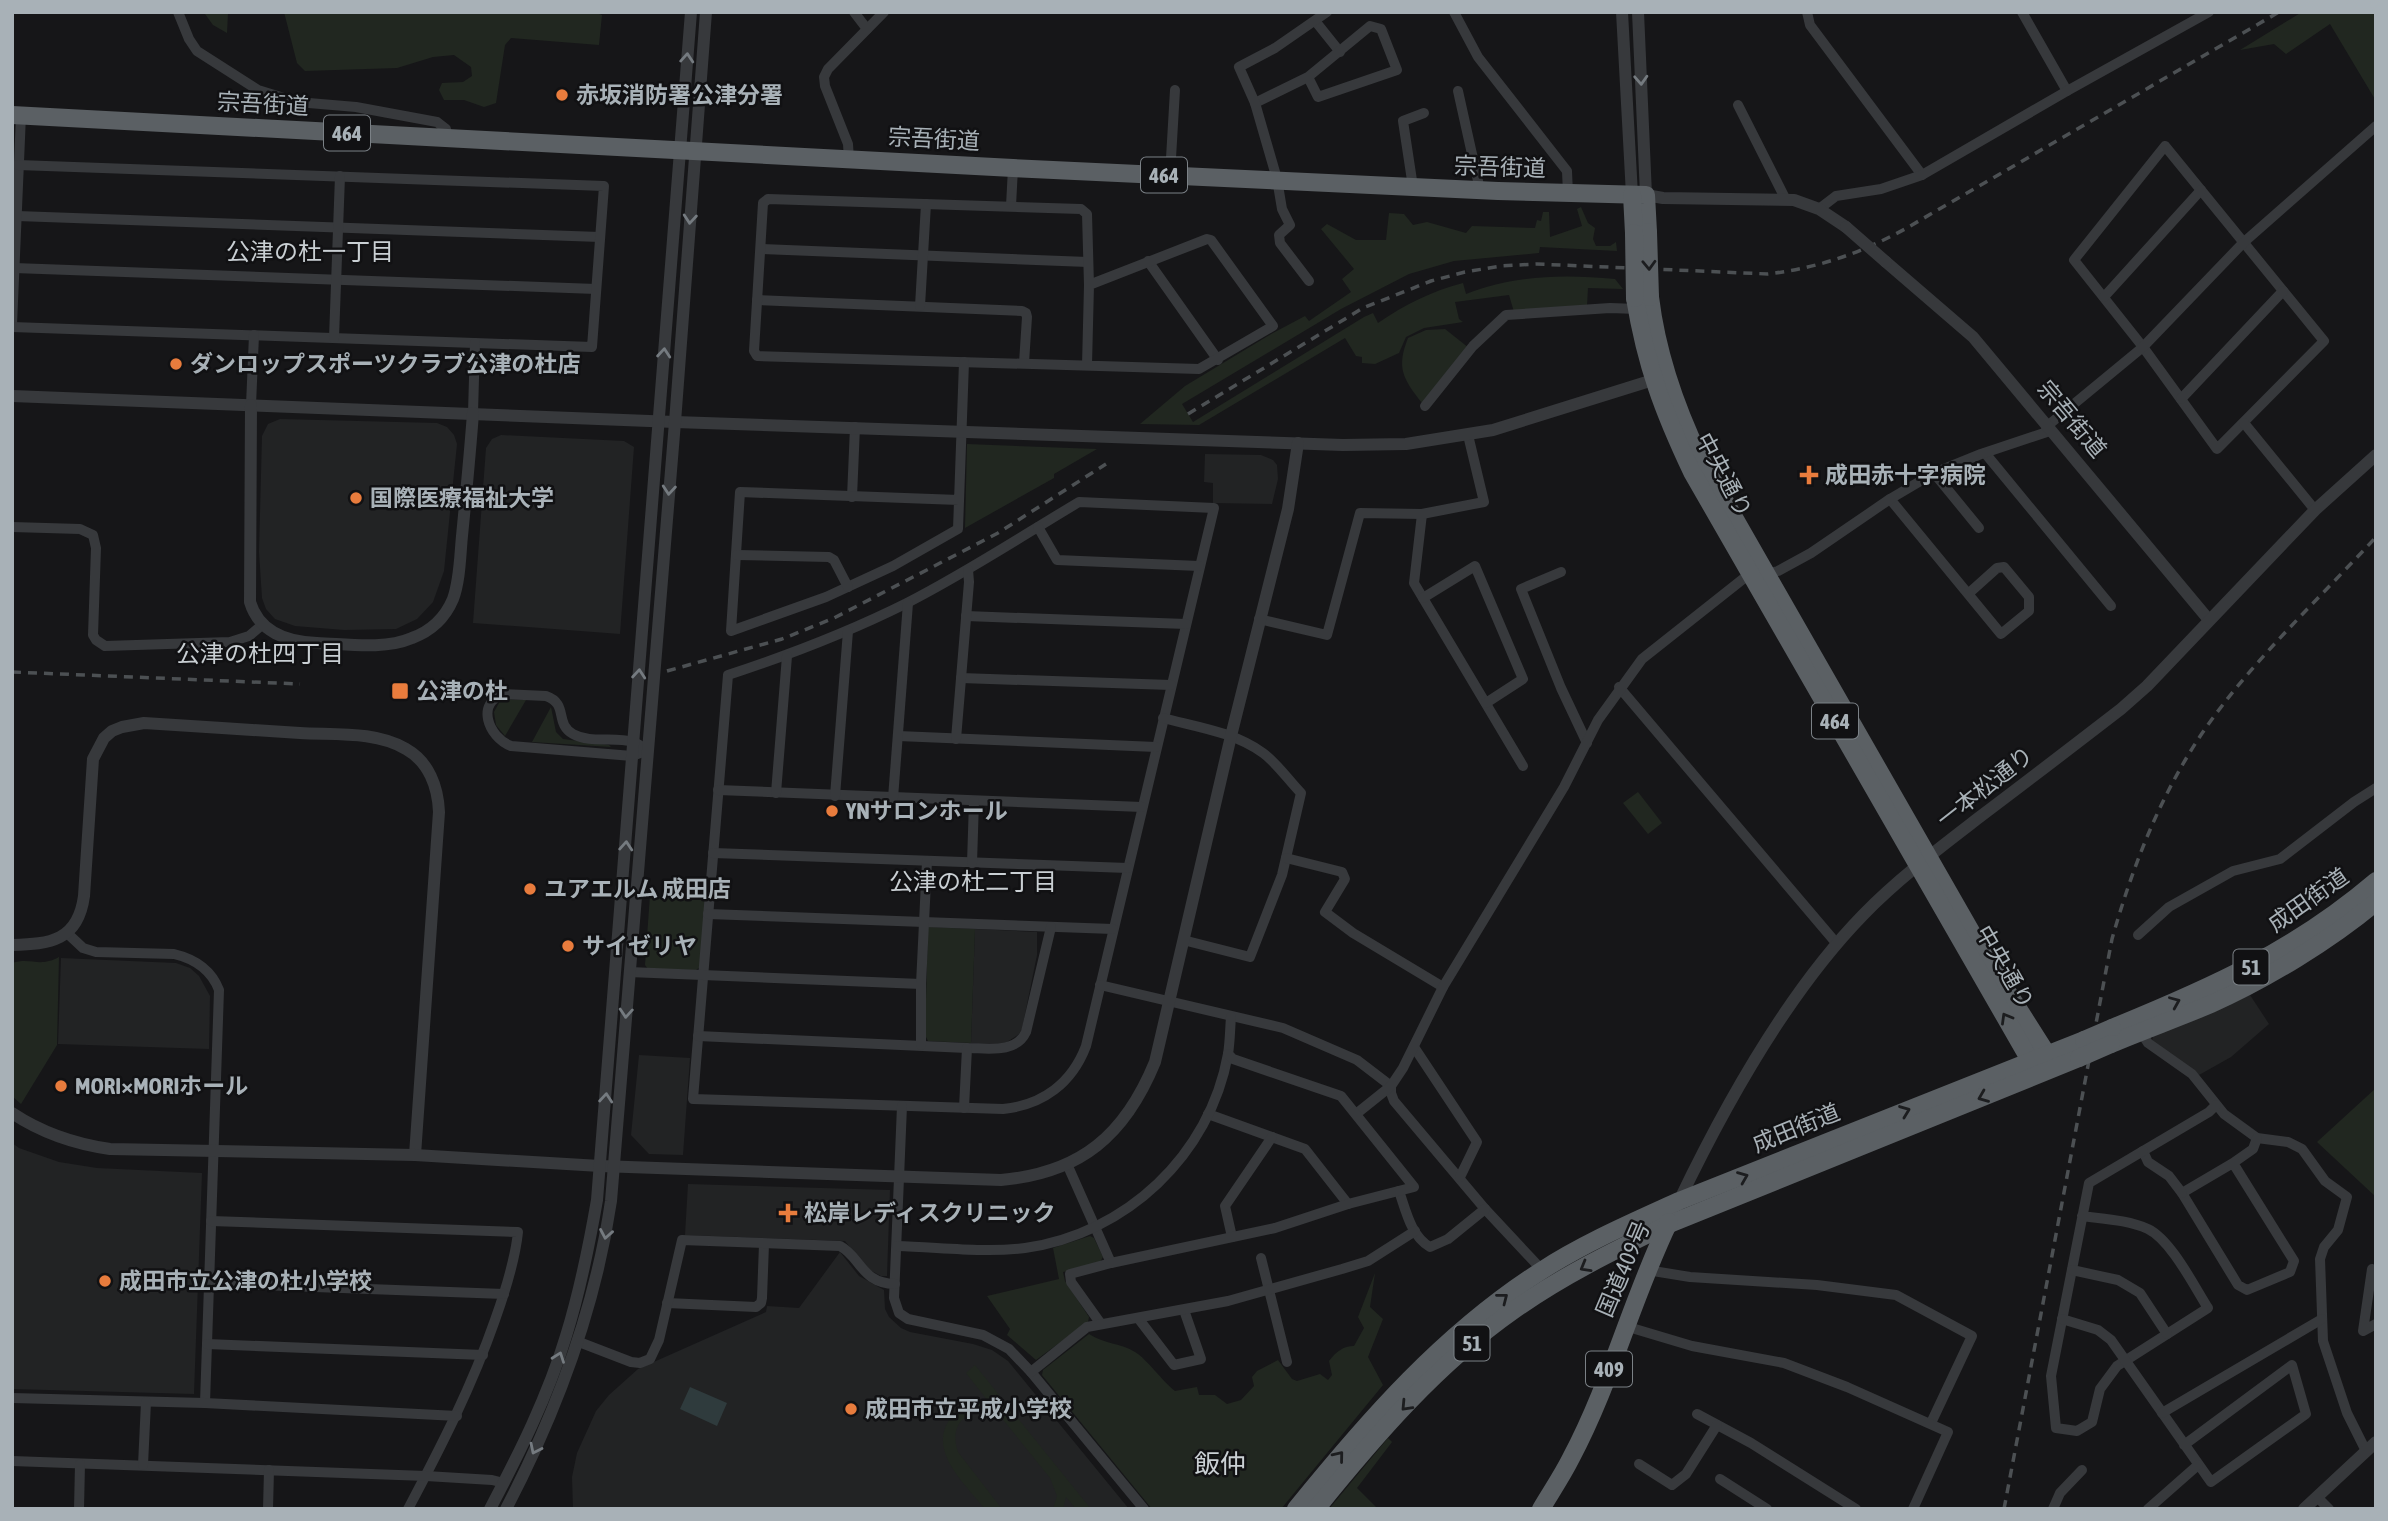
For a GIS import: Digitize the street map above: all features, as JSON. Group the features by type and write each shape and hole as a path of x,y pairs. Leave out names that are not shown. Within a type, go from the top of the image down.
{"highway":[{"name":"宗吾街道","path":"17,115 849,160 1568,194 1639,195"},
{"name":"中央通り","path":"1639,195 1641,301 1645,352 1653,380 1668,421 1692,472 1759,575"},
{"name":"中央通り","path":"1641,301 1679,413 1759,575 2041,1062"},
{"name":"成田街道","path":"1296,1509 1359,1431 1421,1367 1475,1320 1542,1270 1632,1222 1679,1201 2041,1062 2079,1058 2112,1036 2262,961 2304,936 2376,881"},
{"name":"成田街道","path":"1316,1509 1364,1450 1431,1379 1475,1340 1514,1310 1610,1252 1668,1224 2041,1062 2084,1040 2141,1032 2211,1004 2244,988 2328,937 2376,902"},
{"name":"国道409号","path":"1541,1509 1572,1457 1647,1270 1679,1201"}],"street":[{"path":"178,12 197,51 258,90 297,102 356,107 437,122 446,129 447,138"},
{"path":"506,1509 546,1428 579,1342 601,1258 611,1201 675,422 689,151 691,12"},
{"path":"490,1509 529,1432 566,1339 587,1258 597,1200 659,421 706,12"},
{"path":"854,12 867,29"},
{"path":"849,160 848,145 825,86 824,76 884,12"},
{"path":"1309,281 1280,243 1279,235 1290,225 1282,209 1277,179 1255,103 1239,67 1316,22 1327,12"},
{"path":"1454,12 1478,57 1567,171 1568,194"},
{"name":"中央通り","path":"1622,12 1639,195"},
{"name":"中央通り","path":"1638,12 1639,195"},
{"path":"1807,12 1810,25 1922,175"},
{"path":"2022,12 2067,91"},
{"path":"1819,209 1836,196 1881,189 1922,175 2210,12"},
{"path":"1316,22 1340,52"},
{"path":"1255,103 1308,77 1370,26 1381,29 1397,70 1318,97 1308,77"},
{"path":"1170,175 1175,90"},
{"path":"1458,91 1480,190"},
{"path":"1738,105 1786,200"},
{"path":"1413,187 1403,121 1424,113"},
{"path":"17,115 18,164 12,326 592,347 604,186 18,164"},
{"path":"1356,1114 1391,1086 1414,1047 1443,987 1564,787 1598,720 1619,687 1642,659 1743,579 1778,570 1811,553 1890,499 1934,473 2048,429 2143,347 2243,243 2376,127"},
{"path":"2165,146 2201,190 2324,341 2217,449 2143,347 2074,260 2165,146"},
{"path":"1011,206 1013,168"},
{"path":"334,338 340,176"},
{"path":"2104,297 2201,190"},
{"name":"宗吾街道","path":"1639,195 1663,198 1794,200 1819,209 1846,227 1973,337 2209,620"},
{"path":"1087,365 1087,214 1081,209 768,199 763,203 754,351 757,356 1199,369 1273,326 1211,240 1207,239 1089,285"},
{"path":"920,306 926,204"},
{"path":"16,216 600,237"},
{"path":"761,249 1088,262"},
{"path":"1148,261 1218,360"},
{"path":"15,268 596,289"},
{"path":"2181,399 2283,291"},
{"path":"757,300 1026,313 1024,363"},
{"path":"1425,406 1473,346 1506,315 1610,308 1641,301"},
{"path":"254,335 249,593 253,612 262,625 294,640 386,645 411,639 435,626 449,606 457,585 472,413 475,343"},
{"path":"959,500 740,492 731,631 826,597 893,566 958,528 964,362"},
{"path":"12,396 675,422 1298,443 1406,444 1493,430 1653,380"},
{"path":"2244,423 2315,510"},
{"path":"852,497 855,427"},
{"path":"1259,619 1327,635 1360,513 1422,514 1484,502 1468,435"},
{"path":"12,1113 57,1137 110,1149 415,1155 600,1166 1001,1180 1025,1178 1066,1164 1113,1133 1131,1111 1155,1062 1259,619 1288,509 1298,443"},
{"path":"1985,453 2111,607"},
{"name":"一本松通り","path":"1679,1201 1706,1144 1766,1044 1805,984 1864,914 1924,862 2147,687 2315,510 2376,455"},
{"path":"1934,473 1979,528"},
{"path":"1890,499 1968,594 2001,634 2029,611 2029,597 2004,567 1997,568 1968,594"},
{"path":"1079,502 1214,508 1199,566 1081,1058 1055,1091 1018,1108 902,1107 693,1099 727,675 787,656 908,603 1079,502"},
{"path":"1422,514 1414,583 1523,766"},
{"path":"12,527 80,529 93,535 96,541 93,635 105,646 230,642 249,636 262,625"},
{"path":"1038,527 1057,560 1199,566"},
{"path":"737,555 829,557 848,587"},
{"path":"1423,598 1475,566 1523,679 1486,703"},
{"path":"956,739 968,570"},
{"path":"1562,572 1521,589 1561,688 1587,743"},
{"path":"893,798 908,603"},
{"path":"966,616 1186,624"},
{"path":"835,796 848,631"},
{"path":"776,793 787,656"},
{"path":"961,678 1171,685"},
{"path":"1619,687 1836,944"},
{"path":"505,694 546,696 558,702 561,719 571,733 585,738 633,742 648,750 632,756 511,746 502,743 490,729 489,708 492,700 505,694"},
{"path":"1163,718 1231,736 1265,754 1301,793 1282,875 1250,957 1183,940"},
{"path":"12,945 52,942 67,933 75,923 82,906 93,759 104,738 112,731 132,724 157,724 368,737 405,748 429,771 437,792 439,812 415,1155"},
{"path":"898,736 1156,747"},
{"path":"2138,935 2169,907 2233,871 2280,859 2376,788"},
{"path":"718,790 1142,807"},
{"path":"972,863 974,801"},
{"path":"713,853 1128,868"},
{"path":"1286,858 1342,872 1345,879 1325,912 1353,933 1443,987"},
{"path":"922,1045 921,984 926,860"},
{"path":"708,914 1114,929"},
{"path":"698,1036 1003,1048 1024,1037 1051,927"},
{"path":"67,933 83,948 96,953 174,954 186,957 199,963 215,980 219,990 205,1403"},
{"path":"629,972 921,984"},
{"path":"1100,985 1283,1028 1357,1060 1391,1086"},
{"path":"897,1246 1024,1248 1061,1241 1095,1229 1142,1199 1189,1149 1208,1114 1228,1054 1231,1017"},
{"path":"2141,1032 2148,1043 2192,1074 2224,1114 2257,1138 2288,1142 2302,1149 2325,1181 2347,1197 2338,1230 2324,1247 2320,1259 2323,1341 2347,1413 2371,1446 2304,1509"},
{"path":"1414,1047 1476,1142 1460,1177"},
{"path":"964,1108 967,1048"},
{"path":"1101,1324 1071,1282 1070,1274 1275,1228 1414,1187 1341,1096 1233,1059 1228,1054"},
{"path":"1391,1086 1394,1101 1485,1209 1542,1270"},
{"path":"2082,1216 2122,1221 2149,1229 2165,1243 2208,1308 2117,1366 2099,1389 2092,1422 2077,1431 2056,1428 2052,1376 2062,1320 2082,1216 2089,1183 2209,1112 2216,1105"},
{"path":"902,1107 895,1303 903,1317 983,1335 1009,1349 1031,1371 1144,1509"},
{"path":"1208,1114 1305,1150 1348,1205"},
{"path":"1232,1237 1225,1206 1272,1137"},
{"path":"2182,1193 2253,1149 2257,1138"},
{"path":"2143,1151 2148,1162 2169,1176 2182,1193 2238,1285 2247,1290 2290,1272 2294,1261 2233,1163"},
{"path":"1066,1164 1111,1263"},
{"path":"1399,1191 1415,1231 1423,1243 1430,1247 1447,1239 1485,1209"},
{"path":"211,1221 518,1232 504,1294 483,1355 457,1416 408,1509"},
{"path":"1031,1371 1087,1327 1184,1310 1368,1261 1415,1231"},
{"path":"579,1342 631,1362 645,1362 655,1353 682,1240 840,1246 864,1272 886,1284 895,1284"},
{"path":"667,1303 756,1307 762,1298 764,1244"},
{"path":"1261,1258 1287,1362"},
{"path":"2372,1269 2363,1331 2376,1324"},
{"path":"1647,1270 1690,1277 1817,1285 1896,1295 1972,1336 1931,1423"},
{"path":"2072,1270 2118,1280 2140,1293 2167,1334"},
{"path":"209,1283 504,1294"},
{"path":"1138,1318 1174,1365 1202,1359 1184,1310"},
{"path":"2162,1413 2322,1319"},
{"path":"2062,1320 2098,1330 2111,1340 2126,1360 2162,1413 2184,1445 2198,1465 2211,1482 2306,1414 2292,1365 2184,1445"},
{"path":"1626,1326 1692,1346 1784,1363 1847,1387 1948,1432 1913,1509"},
{"path":"207,1344 483,1355"},
{"path":"12,1398 205,1403 457,1416"},
{"path":"143,1465 146,1402"},
{"path":"1697,1414 1751,1443 1856,1509"},
{"path":"1639,1464 1672,1485 1686,1474 1717,1425"},
{"path":"12,1461 426,1476 504,1483"},
{"path":"79,1509 80,1464"},
{"path":"2148,1509 2198,1465"},
{"path":"268,1509 269,1470"},
{"path":"2053,1509 2060,1493 2082,1470"},
{"path":"1720,1479 1767,1509"},
{"path":"2317,1497 2329,1509"}],"shaded area":[{"path":"230,12 227,33 213,25 205,14"},
{"path":"284,12 593,12 602,15 599,45 511,38 505,45 496,103 484,107 464,100 444,100 439,90 442,83 463,82 472,76 471,67 454,55 433,57 397,68 305,71 297,63"},
{"path":"2302,12 2376,12 2376,101 2330,24 2286,54 2274,44 2240,50"},
{"path":"1581,207 1588,223 1595,228 1593,239 1596,246 1610,246 1616,242 1617,251 1540,247 1539,253 1454,261 1409,274 1341,309 1182,404 1193,422 1364,317 1373,313 1378,323 1419,299 1463,283 1466,294 1502,283 1558,277 1615,279 1623,289 1588,288 1587,306 1514,312 1509,295 1455,302 1459,319 1463,322 1424,328 1406,337 1399,353 1375,364 1362,363 1362,357 1356,356 1345,338 1199,425 1140,424 1185,386 1305,316 1309,321 1351,292 1342,279 1354,269 1321,229 1327,224 1356,240 1386,240 1389,213 1404,214 1413,225 1427,222 1466,233 1472,226 1535,228 1537,220 1541,221 1543,212 1549,212 1550,237 1582,226 1577,209"},
{"path":"1445,329 1469,348 1422,403 1403,373 1404,348 1408,338 1426,330"},
{"name":"国際医療福祉大学","path":"280,419 437,423 447,427 454,435 457,444 444,571 433,602 417,619 396,629 344,630 295,626 275,619 266,609 262,598 259,552 262,436 268,424"},
{"name":"国際医療福祉大学","path":"501,435 624,441 634,447 620,634 473,623 486,448 492,439"},
{"path":"967,444 1097,449 1054,474 1054,478 965,528"},
{"path":"1205,454 1261,455 1273,460 1277,465 1278,479 1272,504 1213,503 1213,483 1204,482"},
{"path":"526,700 505,736 496,725 494,712 500,701"},
{"path":"551,707 556,732 563,739 611,747 532,742"},
{"path":"1638,792 1662,823 1648,834 1623,803"},
{"path":"650,895 705,899 700,967 696,970 648,969 645,965"},
{"path":"928,927 975,929 971,1043 928,1041 925,1035"},
{"path":"975,929 1037,932 1037,955 1022,1029 1004,1044 971,1043"},
{"path":"59,957 57,1045 21,1104 12,1096 12,963 46,962"},
{"path":"61,958 176,963 190,968 199,976 210,996 209,1049 58,1044"},
{"path":"2250,995 2269,1024 2231,1057 2199,1075 2152,1041 2153,1036"},
{"path":"639,1055 690,1058 683,1155 649,1154 631,1135"},
{"path":"2376,1088 2376,1197 2317,1142"},
{"name":"成田市立公津の杜小学校","path":"12,1143 59,1162 97,1168 202,1173 194,1394 12,1389"},
{"name":"松岸レディスクリニック","path":"688,1184 890,1190 887,1276 881,1276 866,1268 845,1241 685,1235"},
{"path":"1090,1236 1094,1238 1103,1257 1100,1262 1063,1272 1065,1281 1089,1317 1088,1322 1036,1360 1007,1335 1010,1329 987,1296 1059,1279 1053,1248"},
{"name":"成田市立平成小学校","path":"840,1252 859,1276 884,1290 885,1309 901,1328 973,1344 992,1350 1008,1361 1129,1509 573,1509 572,1477 577,1453 596,1411 609,1395 638,1369 766,1312 767,1306 799,1308"},
{"path":"1375,1273 1370,1307 1383,1319 1368,1357 1383,1385 1281,1509 1152,1509 1042,1375 1043,1370 1089,1334 1135,1352 1175,1391 1197,1387 1199,1395 1215,1395 1227,1404 1241,1400 1254,1386 1252,1377 1257,1371 1278,1360 1292,1379 1297,1381 1320,1374 1328,1380 1332,1375 1329,1361 1340,1350 1354,1346 1364,1328 1358,1317"},
{"path":"975,1365 1091,1509 1076,1509 1066,1497 1063,1509 1053,1509 1057,1496 1050,1478 1001,1417 991,1413 972,1413 965,1417 956,1431 956,1441 958,1452 1002,1509 985,1509 968,1489 952,1467 943,1443 944,1431 958,1411 977,1402 988,1401 966,1373"},
{"path":"690,1387 727,1403 717,1426 680,1409"},
{"path":"1388,1438 1392,1442 1357,1488 1378,1509 1329,1509"}],"railway":[{"path":"1188,414 1363,308 1431,281 1465,272 1537,264 1768,274 1804,268 1856,252 1905,229 2279,12"},
{"path":"667,671 782,639 834,618 998,533 1106,464"},
{"path":"2004,1509 2112,939 2139,857 2175,778 2224,703 2265,654 2376,537"},
{"path":"12,672 300,684"}],"place":[{"name":"赤坂消防署公津分署","path":"562,95"},
{"name":"ダンロップスポーツクラブ公津の杜店","path":"176,364"},
{"name":"成田赤十字病院","path":"1809,475"},
{"name":"国際医療福祉大学","path":"356,498"},
{"name":"公津の杜","path":"400,691"},
{"name":"YNサロンホール","path":"832,811"},
{"name":"ユアエルム 成田店","path":"530,889"},
{"name":"サイゼリヤ","path":"568,946"},
{"name":"MORI×MORIホール","path":"61,1086"},
{"name":"松岸レディスクリニック","path":"788,1213"},
{"name":"成田市立公津の杜小学校","path":"105,1281"},
{"name":"成田市立平成小学校","path":"851,1409"}],"district":[{"name":"公津の杜一丁目","path":"310,251"},
{"name":"公津の杜四丁目","path":"260,653"},
{"name":"公津の杜二丁目","path":"973,881"},
{"name":"飯仲","path":"1220,1464"}]}
